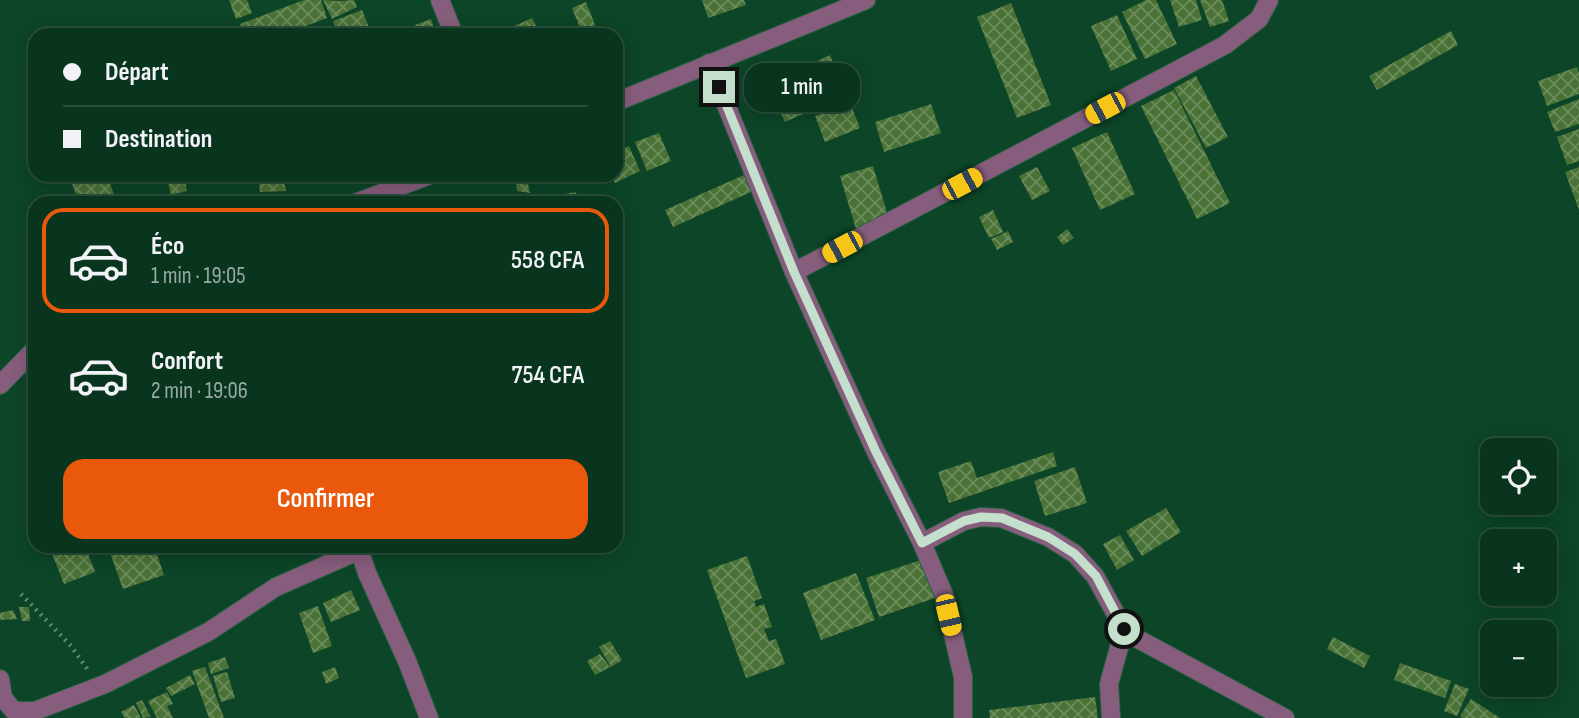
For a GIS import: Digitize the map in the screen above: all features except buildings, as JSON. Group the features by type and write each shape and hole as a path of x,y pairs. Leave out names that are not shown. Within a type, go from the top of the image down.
{"street":[{"path":"440,0 451,28"},
{"path":"623,99 866,0"},
{"path":"794,272 1225,45 1259,19 1269,0"},
{"path":"709,64 794,272 944,595 963,677 963,718"},
{"path":"374,196 411,182"},
{"path":"0,385 28,356"},
{"path":"922,543 964,521 981,517 1002,518 1048,537 1075,554 1096,576 1124,629 1285,718"},
{"path":"0,679 3,698 14,711 35,711 105,684 208,632 276,587 348,553"},
{"path":"361,553 429,718"},
{"path":"1111,718 1109,684 1124,629"}],"path":[{"path":"21,594 71,646 86,669 105,684"}],"route":[{"path":"719,87 794,272 876,452 922,543 964,521 981,517 1002,518 1048,537 1075,554 1096,576 1124,629"}]}
